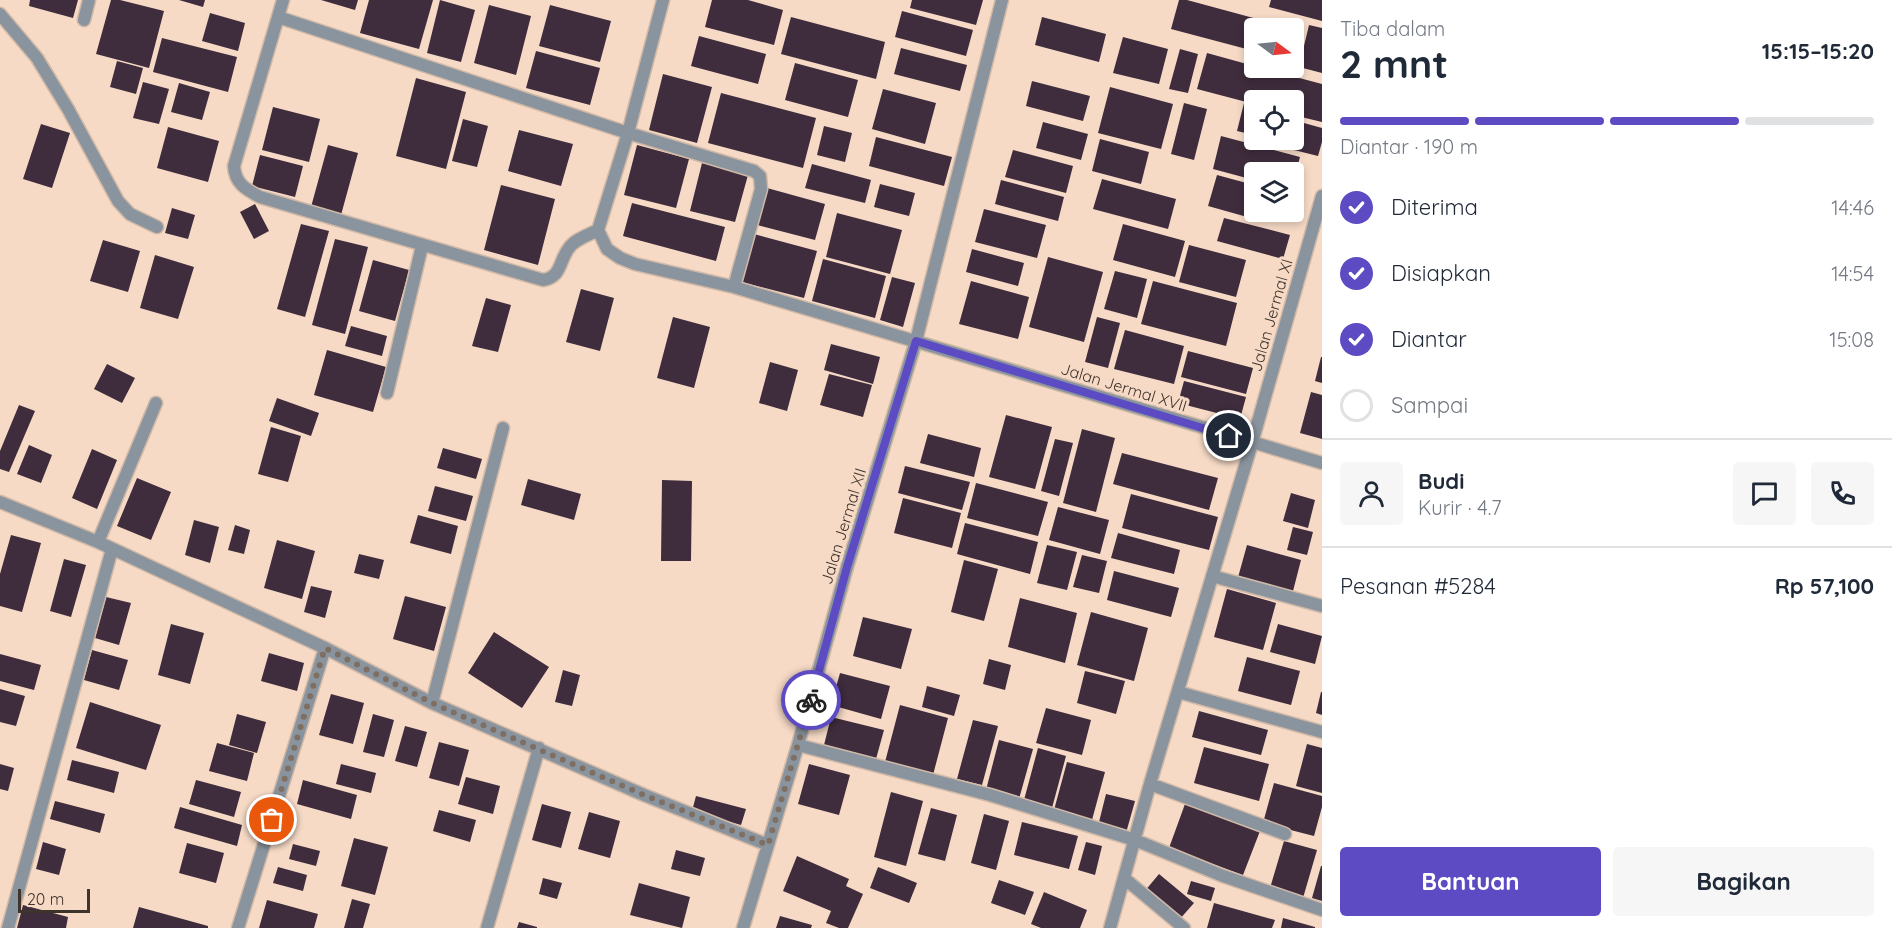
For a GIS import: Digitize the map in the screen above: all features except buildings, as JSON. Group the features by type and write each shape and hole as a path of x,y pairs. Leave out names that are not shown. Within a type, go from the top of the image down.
{"street":[{"path":"84,20 89,0"},
{"path":"283,0 234,166 238,182 260,197 543,280 549,279 558,272 567,249 571,245 598,230 628,133 663,0"},
{"name":"Jalan Jermal XII","path":"743,928 798,745 847,567 916,341 1002,0"},
{"path":"0,14 38,58 118,201 130,214 156,228"},
{"path":"278,17 628,133 749,168 760,176 761,189 734,287"},
{"name":"Jalan Jermal XI","path":"1110,928 1322,196"},
{"name":"Jalan Jermal XVII","path":"598,230 607,249 635,264 734,287 1322,463"},
{"path":"387,393 422,246"},
{"path":"98,542 156,403"},
{"path":"432,703 503,428"},
{"path":"0,502 98,542 325,648 432,703 644,795 768,845"},
{"path":"8,928 112,549"},
{"path":"1212,576 1322,606"},
{"path":"238,928 325,648"},
{"path":"1178,692 1322,732"},
{"path":"798,745 990,795 1136,840 1223,876 1322,910"},
{"path":"487,928 539,748"},
{"path":"1150,784 1285,834"},
{"path":"1124,878 1184,928"}],"way so far":[{"path":"272,820 325,648 432,703 644,795 768,845 811,700"}],"route":[{"path":"811,700 847,567 916,341 1229,436"}]}
